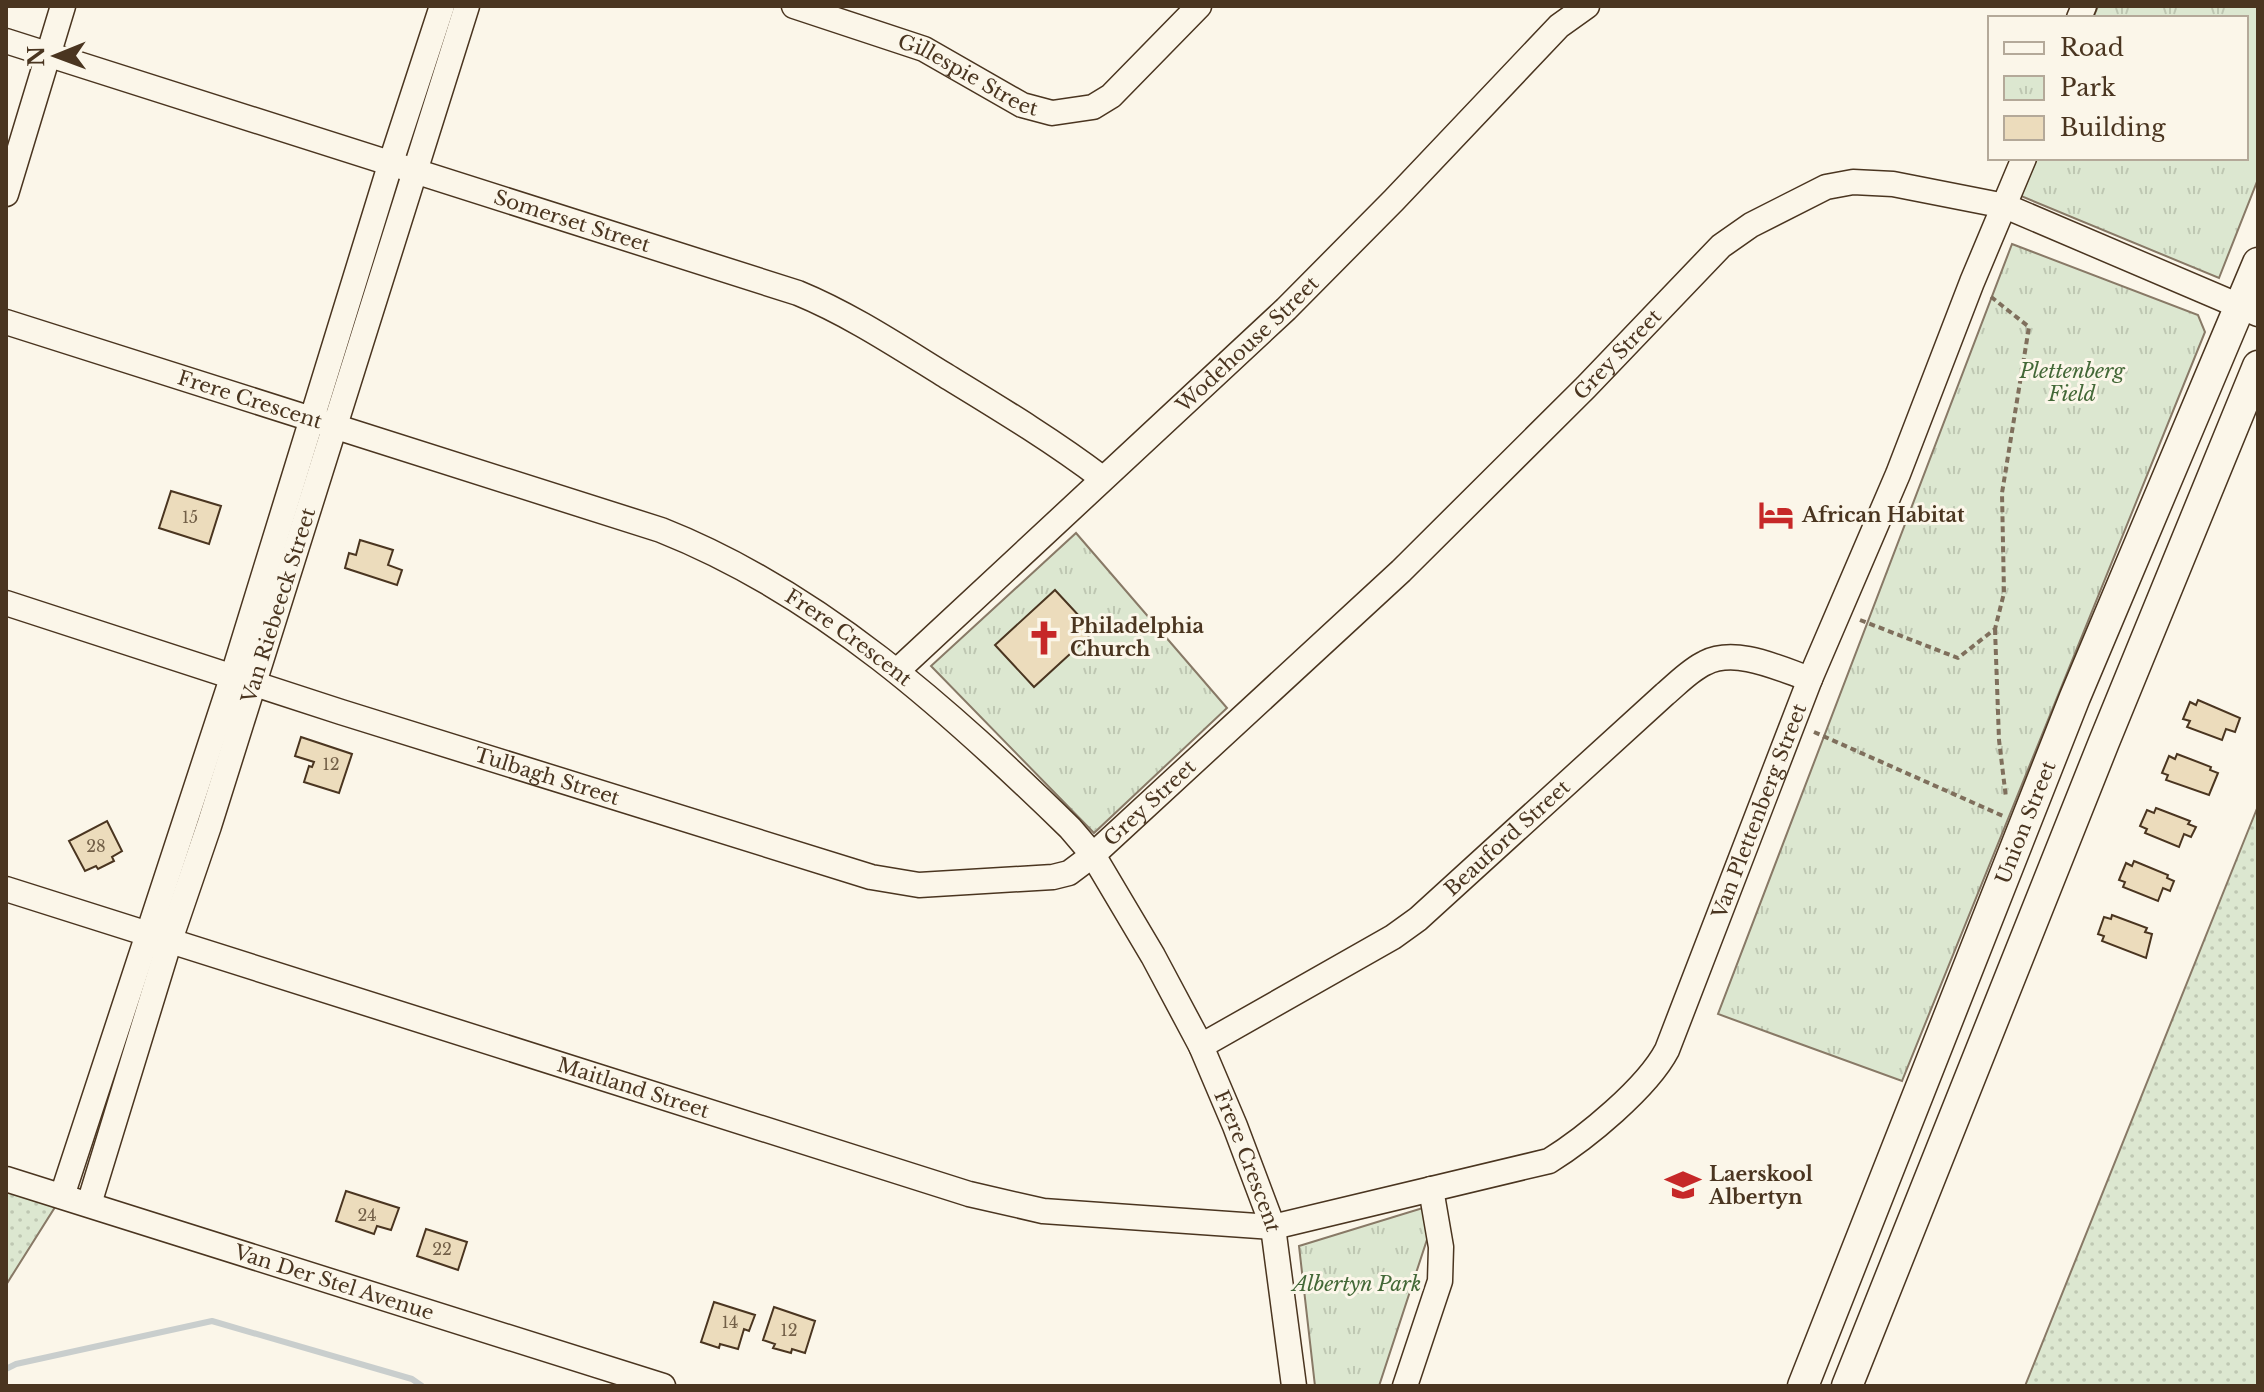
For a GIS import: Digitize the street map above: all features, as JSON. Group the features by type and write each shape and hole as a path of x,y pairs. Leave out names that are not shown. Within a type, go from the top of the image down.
{"main road":[{"name":"Union Street","path":"1803,1386 2064,724 2249,310 2258,263"},
{"path":"1847,1386 2104,742 2251,396 2258,366"},
{"path":"2064,724 2104,742"},
{"path":"1886,1176 1925,1190"}],"street":[{"path":"6,194 63,6"},
{"name":"Van Riebeeck Street","path":"244,679 311,420 442,6"},
{"name":"Van Riebeeck Street","path":"62,1196 110,1047 158,937 244,679 335,427 467,6"},
{"name":"Gillespie Street","path":"796,6 924,49 1022,105 1052,113 1093,107 1111,96 1199,6"},
{"name":"Wodehouse Street","path":"898,670 1286,309 1559,26 1587,6"},
{"name":"Somerset Street","path":"6,41 670,250 819,302 979,396 1066,451 1102,478"},
{"name":"Van Plettenberg Street","path":"1273,1227 1549,1161 1606,1116 1655,1070 1672,1039 1810,679 1898,474 2023,160"},
{"name":"Grey Street","path":"1093,855 1401,571 1586,387 1721,246 1741,231 1826,187 1853,182 1893,184 2005,206 2249,310"},
{"name":"Frere Crescent","path":"6,322 620,516 693,542 840,627 898,670 1032,791 1093,855 1153,956 1201,1046 1273,1227 1294,1386"},
{"name":"Tulbagh Street","path":"6,603 641,807 890,882 919,885 1053,877 1069,873 1093,855"},
{"name":"Beauford Street","path":"1201,1046 1375,948 1418,919 1702,664 1722,658 1738,658 1810,679"},
{"name":"Maitland Street","path":"6,889 1008,1205 1043,1211 1273,1227"},
{"name":"Van Riebeeck Street","path":"89,1204 134,1056 158,937"},
{"path":"110,1047 134,1056"},
{"name":"Van Der Stel Avenue","path":"6,1179 663,1386"},
{"path":"1405,1386 1440,1281 1441,1247 1431,1189"}],"path":[{"path":"1793,723 2009,819 1999,740 1995,629 2004,593 2002,493 2029,327 1972,282"},
{"path":"1839,611 1958,658 1995,629"}],"green space":[{"path":"2098,6 2258,6 2258,179 2219,278 2021,196 2036,160 2248,160 2248,16 2094,16"},
{"name":"Plettenberg Field","path":"2012,244 2198,315 2205,332 1902,1081 1718,1014"},
{"path":"1076,533 1227,708 1094,833 931,666"},
{"path":"2258,806 2258,1386 2025,1386"},
{"path":"6,1179 62,1196 6,1285"},
{"name":"Albertyn Park","path":"1439,1203 1379,1386 1315,1386 1299,1246"}],"building":[{"path":"171,491 221,506 209,544 159,528"},
{"path":"360,540 393,550 388,565 402,570 397,585 345,568 349,553 356,555"},
{"name":"Philadelphia Church","path":"1055,590 1094,632 1034,687 995,645"},
{"path":"2198,700 2240,718 2235,732 2226,729 2222,740 2187,727 2190,721 2183,719 2190,702 2196,705"},
{"path":"301,737 352,754 339,793 304,782 309,766 312,767 314,762 295,756"},
{"path":"2177,754 2211,767 2210,770 2218,773 2209,795 2166,780 2168,775 2162,773 2169,756 2175,759"},
{"path":"2156,808 2190,821 2188,824 2196,827 2191,837 2184,834 2179,847 2145,833 2147,829 2140,826 2147,810 2154,813"},
{"path":"107,821 122,851 112,857 114,861 85,871 69,841"},
{"path":"2134,861 2168,875 2167,878 2174,881 2170,891 2163,888 2158,901 2123,887 2125,882 2119,880 2126,863 2132,866"},
{"path":"2112,915 2147,928 2145,932 2152,934 2146,958 2102,941 2104,936 2098,934 2104,917 2111,919"},
{"path":"346,1191 399,1208 391,1230 377,1226 374,1234 336,1221"},
{"path":"426,1229 467,1242 458,1270 417,1256"},
{"path":"714,1302 755,1315 749,1331 744,1329 738,1349 720,1344 719,1348 701,1342"},
{"path":"774,1307 815,1321 805,1353 773,1348 775,1344 763,1340"}],"waterway":[{"path":"6,1369 16,1364 212,1321 412,1379 422,1386"}],"place":[{"name":"African Habitat","path":"1776,515"},
{"name":"Philadelphia Church","path":"1044,638"},
{"name":"Laerskool Albertyn","path":"1683,1185"}]}
